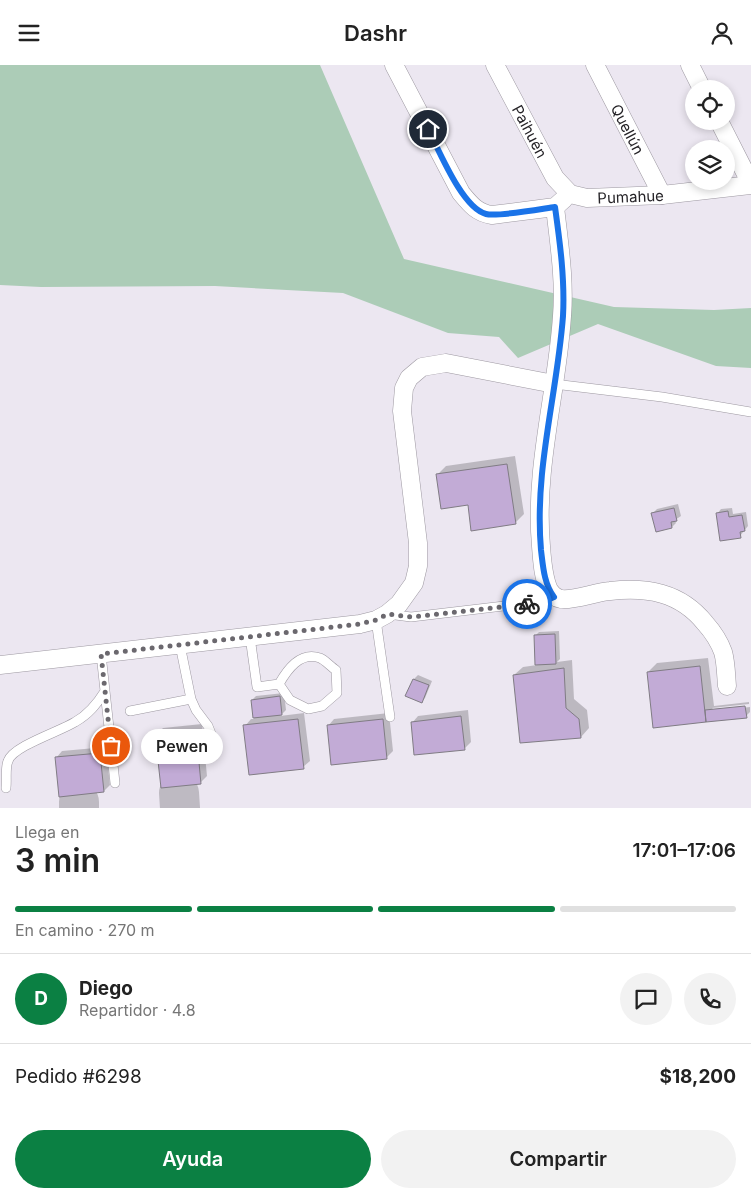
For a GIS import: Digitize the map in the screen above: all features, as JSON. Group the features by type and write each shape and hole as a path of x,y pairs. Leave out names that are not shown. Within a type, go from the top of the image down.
{"street":[{"path":"394,65 461,193 474,208 492,215 555,207 570,194"},
{"name":"Paihuén","path":"495,65 554,177 570,194"},
{"name":"Quellún","path":"594,65 662,195"},
{"path":"690,65 698,80"},
{"path":"724,130 751,185"},
{"name":"Pumahue","path":"570,194 587,198 662,195 751,185"},
{"path":"555,207 560,252 563,316 539,495 540,533 546,581 554,597 562,599 609,591 638,590 663,593 683,602 700,616 714,634 723,652 727,686"},
{"path":"0,665 360,624 382,617 399,604 410,589 414,583 418,566 418,543 402,411 404,388 409,378 422,367 446,363 554,384"}],"lane":[{"path":"554,384 662,397 751,412"},
{"path":"390,717 382,617 411,617 538,602 554,597"},
{"path":"250,637 257,687 279,684"},
{"path":"180,645 191,699 196,710 208,726 216,746"},
{"path":"101,654 115,783"},
{"path":"304,657 320,658 336,670 338,693 322,706 308,709 290,700 279,684 288,669 304,657"},
{"path":"6,789 8,761 13,754 21,748 81,719 96,705 105,691"},
{"path":"130,711 191,699"}],"green space":[{"path":"0,65 320,65 404,259 614,307 714,310 751,308 751,368 716,366 598,324 518,358 499,337 448,333 343,293 215,286 41,287 0,285"}],"building":[{"path":"507,464 516,524 471,531 468,505 441,509 436,474"},
{"path":"674,508 677,521 671,522 672,528 656,532 651,513"},
{"path":"728,511 729,517 742,515 745,531 740,532 741,538 720,541 716,513"},
{"path":"555,634 556,664 535,665 534,635"},
{"path":"700,666 706,722 653,728 647,672"},
{"path":"564,668 566,708 579,719 581,738 520,743 513,675"},
{"path":"413,679 429,685 422,703 405,696"},
{"path":"280,696 282,715 253,718 251,700"},
{"path":"745,706 747,718 706,722 705,710"},
{"path":"461,716 465,750 414,755 411,722"},
{"path":"298,719 304,769 249,775 243,725"},
{"path":"383,719 387,759 331,765 327,725"},
{"path":"196,730 201,784 161,788 155,734"},
{"path":"100,753 104,792 59,797 55,757"}],"taxiway":[{"path":"179,793 180,808"},
{"path":"79,802 79,808"}],"way so far":[{"path":"111,746 101,654 360,624 376,620 388,614 411,617 527,604"}],"place":[{"name":"Pewen","path":"111,746"}],"route":[{"path":"428,129 461,193 479,211 492,215 555,207 562,274 563,316 539,495 543,563 546,581 554,597 545,601 527,604"}]}
